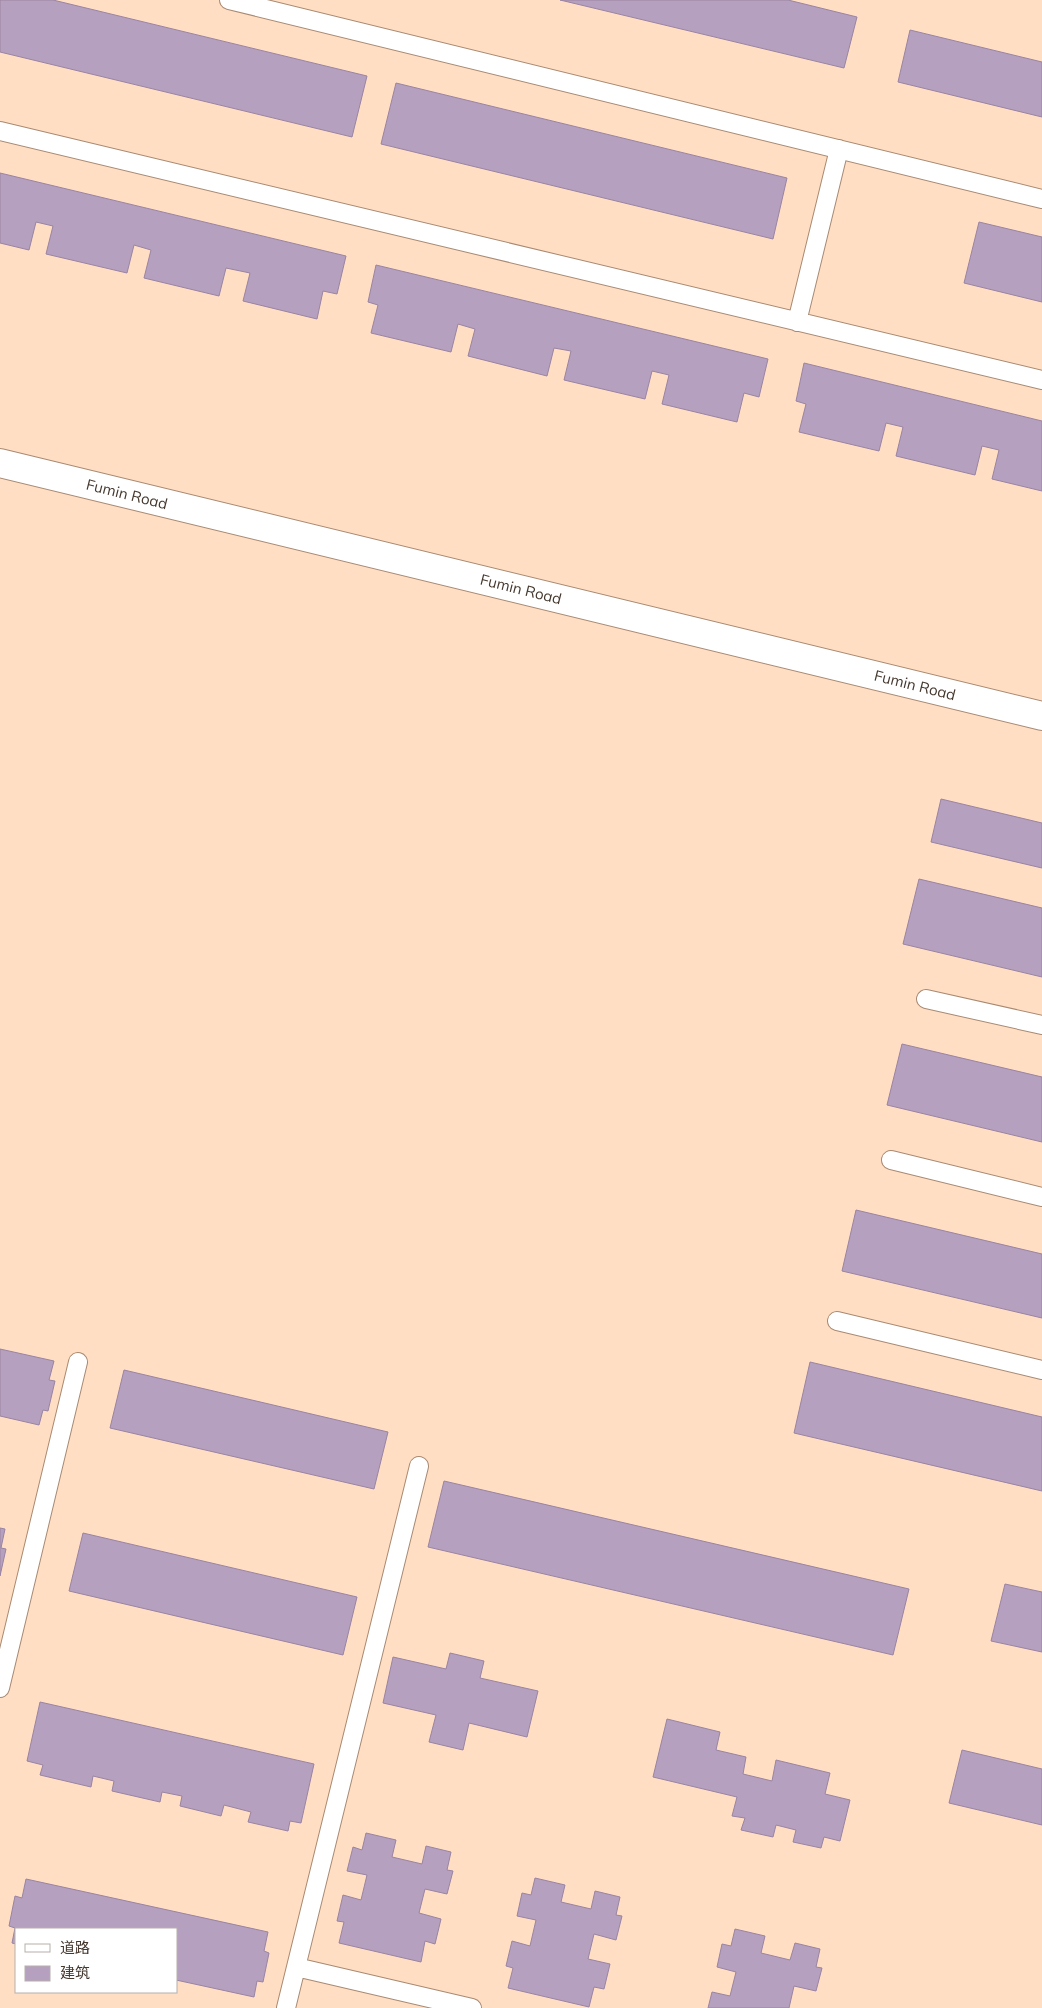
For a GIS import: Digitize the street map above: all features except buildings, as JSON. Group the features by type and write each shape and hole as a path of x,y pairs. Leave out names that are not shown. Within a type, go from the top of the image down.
{"street":[{"name":"Fumin Road","path":"0,462 1042,716"}],"lane":[{"path":"229,0 1042,199"},
{"path":"0,132 1042,380"},
{"path":"797,322 839,149"},
{"path":"926,999 1042,1026"},
{"path":"891,1160 1042,1198"},
{"path":"837,1321 1042,1370"},
{"path":"0,1688 78,1362"},
{"path":"286,2008 419,1466"},
{"path":"296,1967 472,2008"}]}
